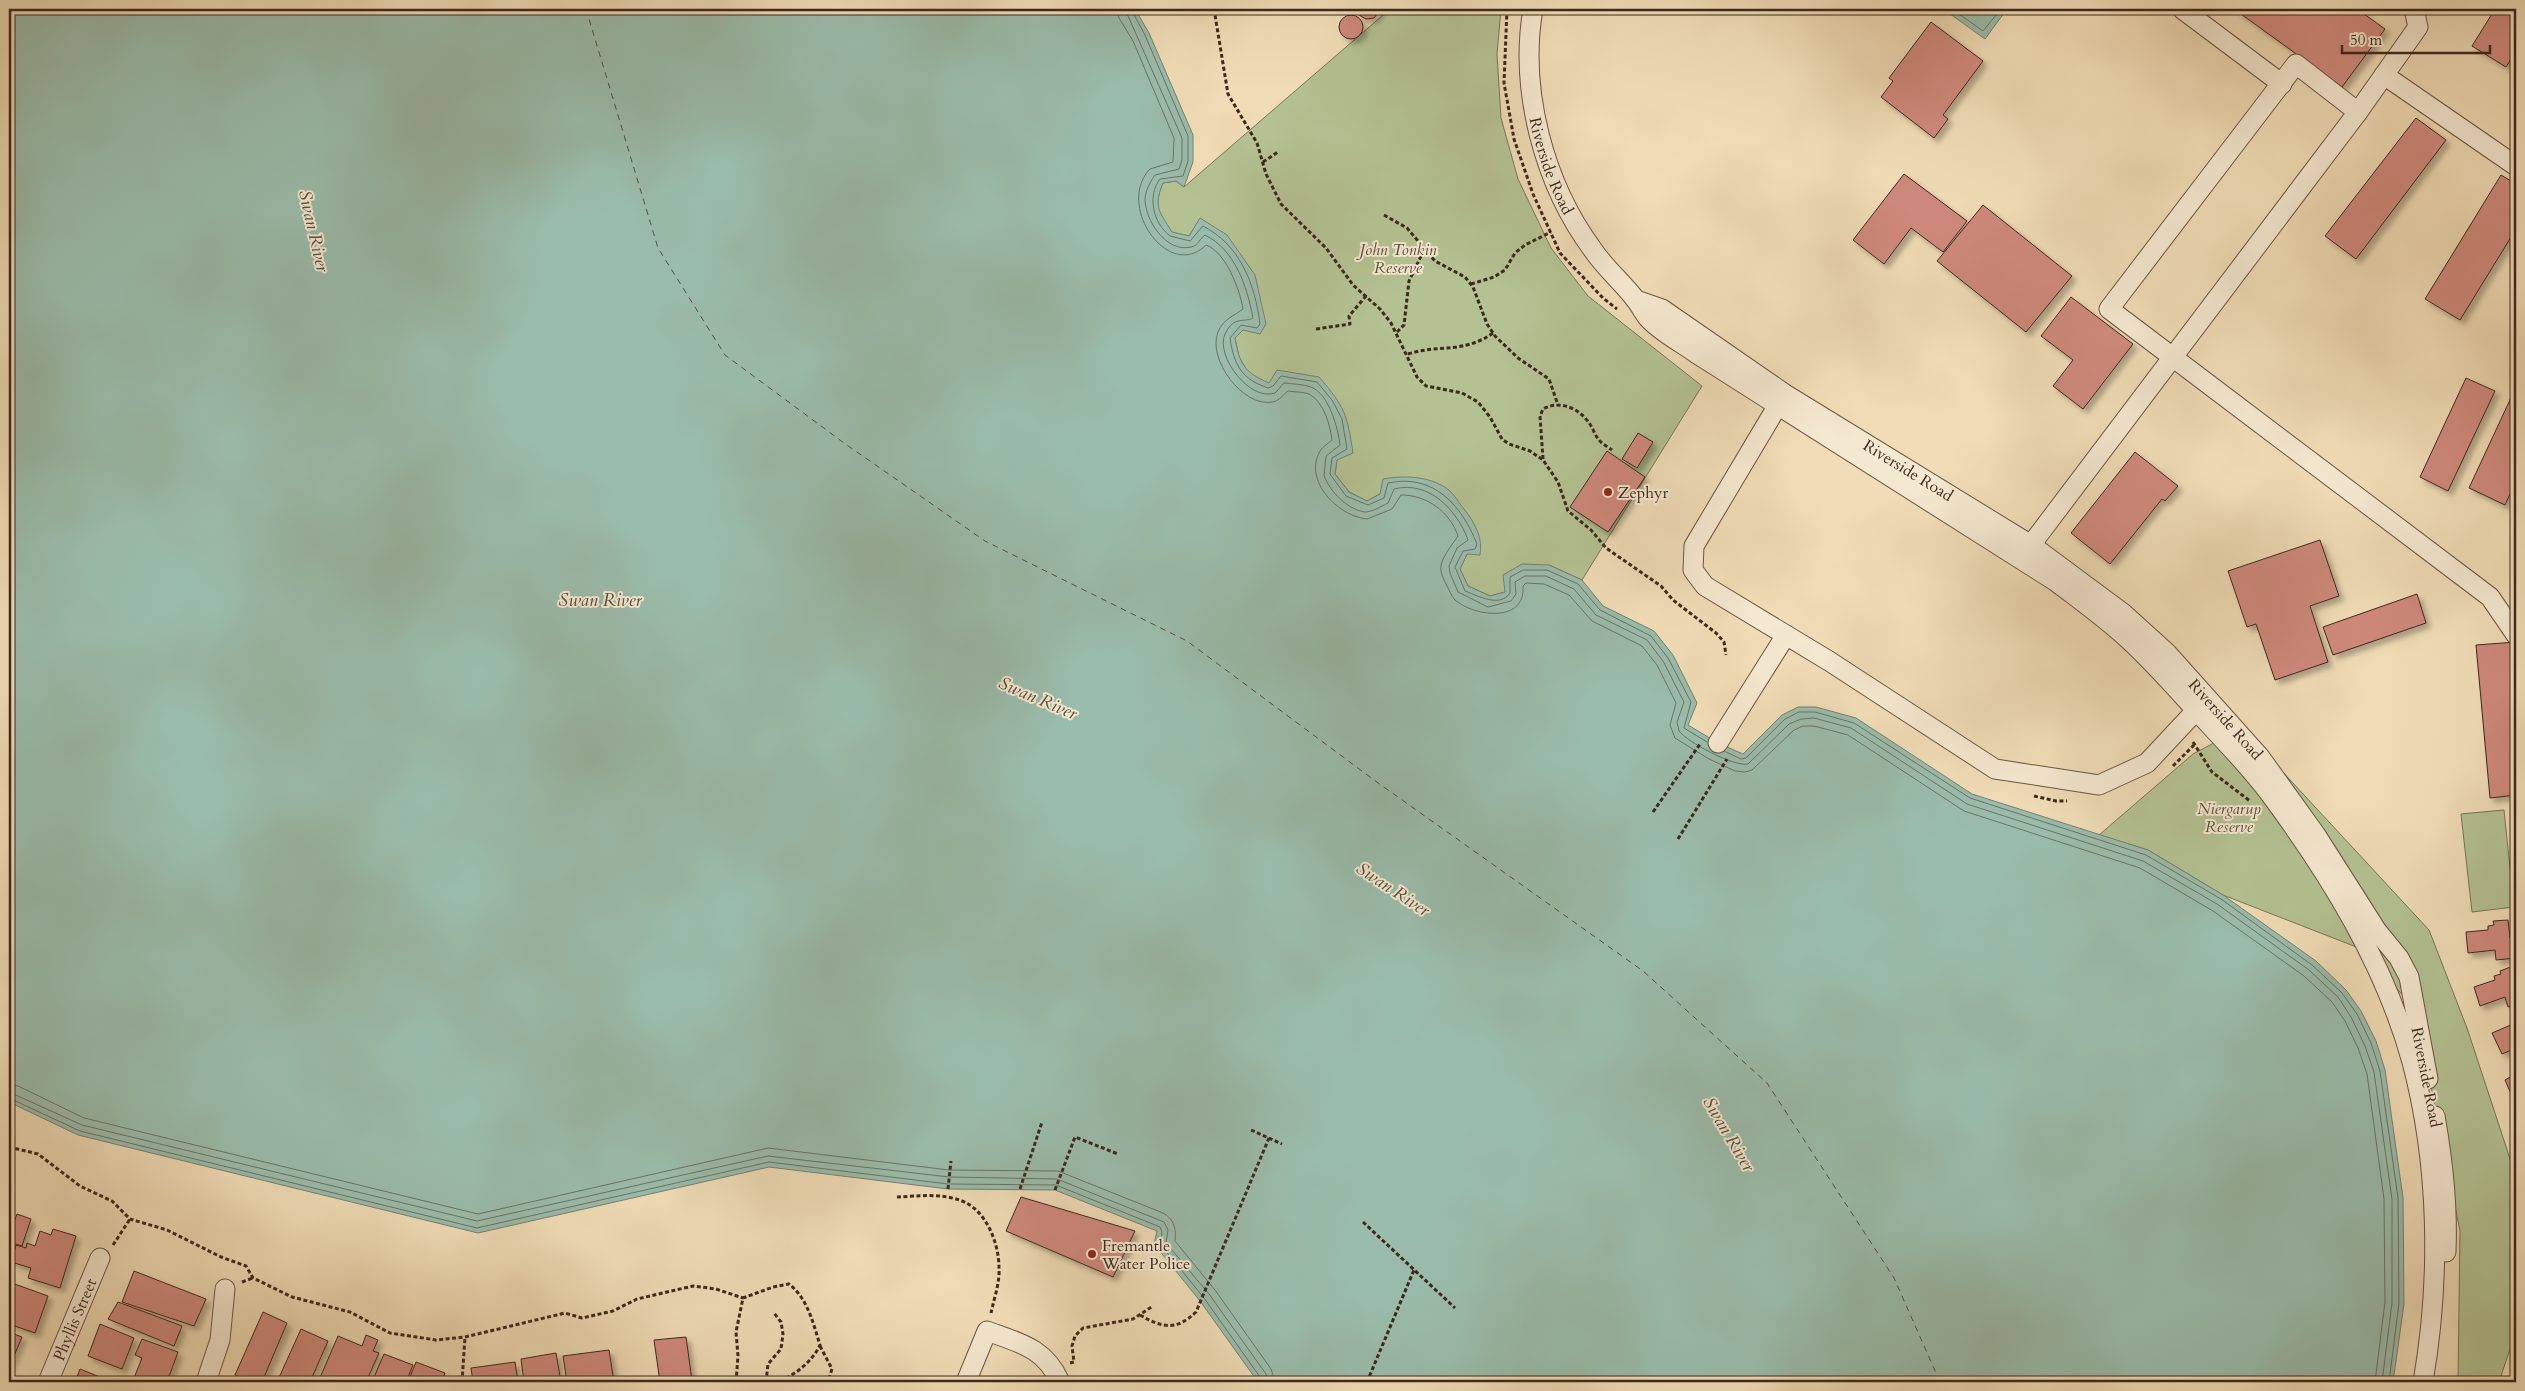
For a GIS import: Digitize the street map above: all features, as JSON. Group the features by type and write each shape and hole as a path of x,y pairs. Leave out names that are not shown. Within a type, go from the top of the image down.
{"street":[{"name":"Riverside Road","path":"1533,9 1530,28 1529,62 1540,136 1551,172 1567,210 1592,250 1636,300 1662,309 1782,399 2124,614 2166,653 2198,709 2270,794 2315,859 2350,916 2376,965 2400,1023 2421,1101 2434,1208 2435,1267 2431,1333 2423,1382"},
{"path":"2182,9 2282,84"},
{"path":"2025,552 2358,112 2418,27 2414,9"},
{"path":"2358,112 2296,64 2109,309 2490,597 2516,635"},
{"path":"2384,75 2516,166"},
{"path":"1782,399 1694,546 1694,570 1706,586 1996,769 2099,785 2147,762 2198,709"},
{"path":"1715,748 1786,635"},
{"name":"Riverside Road","path":"2198,709 2271,772 2316,835 2377,931 2399,958 2409,977 2443,1165 2447,1214 2442,1341 2435,1382"},
{"name":"Phyllis Street","path":"48,1382 100,1258"},
{"path":"206,1382 220,1340 225,1289"},
{"path":"966,1382 987,1330 1029,1347 1043,1356 1056,1374"}],"path":[{"path":"1214,9 1228,94 1257,143 1281,204 1326,248 1353,286 1380,309 1397,332 1417,377 1426,386 1435,390 1462,393 1478,402 1490,417 1502,439 1509,444 1530,451 1543,460 1558,482 1568,511 1590,530 1606,548 1661,586 1673,600 1716,633 1724,642 1726,655"},
{"path":"1507,9 1504,83 1514,139 1533,194 1560,253 1603,298 1619,311"},
{"path":"1263,162 1278,152"},
{"path":"1384,215 1407,228 1435,261 1465,277 1471,284 1487,324 1493,333 1518,358 1550,379 1558,405"},
{"path":"1471,284 1494,277 1504,270 1515,253 1525,245 1550,232"},
{"path":"1397,332 1404,325 1409,281 1424,250"},
{"path":"1316,329 1350,324 1349,316 1366,296"},
{"path":"1408,354 1423,349 1468,346 1493,333"},
{"path":"1543,460 1544,440 1540,416 1542,409 1551,404 1573,409 1587,419 1600,441 1612,450"},
{"path":"2198,709 2194,745 2212,772 2252,803"},
{"path":"1653,812 1715,748"},
{"path":"1678,839 1715,748"},
{"path":"1020,1189 1042,1122"},
{"path":"1251,1130 1282,1144"},
{"path":"1055,1190 1075,1136 1118,1154"},
{"path":"1140,1315 1154,1323 1173,1326 1186,1322 1196,1312 1268,1138"},
{"path":"9,1147 38,1154 80,1186 112,1201 130,1219 167,1230 221,1258 246,1266 253,1278 292,1297 350,1312 390,1333 436,1340 464,1337 565,1312 582,1318 613,1311 637,1299 693,1286 716,1289 743,1298 773,1287 789,1284 800,1292 813,1320 820,1345 832,1369 828,1382"},
{"path":"948,1189 951,1161"},
{"path":"897,1197 934,1196 962,1201 980,1214 993,1237 999,1268 987,1330"},
{"path":"100,1258 112,1246 130,1219"},
{"path":"1363,1222 1455,1308"},
{"path":"1367,1382 1414,1269"},
{"path":"736,1382 736,1332 743,1298"},
{"path":"1056,1374 1074,1362 1072,1346 1075,1336 1083,1328 1133,1319 1153,1306"},
{"path":"766,1382 768,1364 781,1348 784,1334 782,1322 774,1313"},
{"path":"462,1382 464,1337"},
{"path":"778,1382 792,1376 817,1351 820,1345"}],"green space":[{"name":"John Tonkin Reserve","path":"1390,9 1501,9 1497,54 1501,118 1518,179 1551,248 1588,296 1702,386 1582,580 1549,565 1505,592 1490,596 1468,586 1460,569 1467,554 1380,494 1367,501 1349,492 1335,474 1337,460 1269,384 1249,374 1239,357 1235,338 1243,329 1200,219 1189,236 1171,232 1159,209 1158,198 1163,183 1176,181 1184,187"},
{"name":"Niergarup Reserve","path":"2242,728 2429,930 2467,1028 2516,1177 2516,1331 2499,1382 2458,1382 2460,1231 2416,1011 2364,950 2223,895 2148,850 2099,835 2193,754"},
{"path":"2504,810 2514,907 2472,912 2461,814"}],"water":[{"name":"Swan River","path":"9,9 1135,9 1149,33 1193,135 1193,162 1184,187 1176,181 1163,183 1158,198 1161,214 1172,232 1189,236 1200,218 1227,235 1255,275 1266,324 1260,334 1243,330 1235,338 1241,361 1244,367 1254,375 1269,383 1277,370 1319,377 1328,387 1344,412 1349,429 1353,453 1337,460 1335,474 1349,492 1367,501 1380,494 1383,479 1400,477 1418,478 1435,482 1450,491 1473,523 1478,533 1481,549 1480,555 1467,554 1460,569 1468,586 1490,596 1505,592 1503,575 1522,564 1549,565 1582,580 1603,606 1654,631 1673,655 1697,703 1688,725 1718,743 1743,754 1782,715 1798,707 1816,707 1856,718 1972,794 2148,850 2223,895 2316,961 2346,990 2361,1011 2376,1041 2385,1070 2403,1198 2404,1304 2393,1382 1258,1382 1200,1301 1154,1244 1157,1231 1055,1190 948,1189 769,1167 478,1233 78,1135 9,1102"},
{"path":"1948,9 2007,9 1985,39 1946,11"}],"building":[{"path":"1357,9 1381,9 1374,18 1366,19 1359,15"},
{"path":"2234,9 2357,9 2385,29 2342,87"},
{"path":"2495,9 2516,9 2516,51 2506,67 2472,46"},
{"path":"1351,15 1359,19 1363,27 1359,35 1351,39 1343,35 1339,27 1343,19"},
{"path":"1931,22 1983,61 1943,115 1948,119 1934,138 1881,97 1893,81 1889,78"},
{"path":"2416,118 2446,140 2356,259 2325,236"},
{"path":"1904,174 1967,221 1943,252 1911,228 1884,264 1853,240"},
{"path":"2501,175 2516,184 2516,229 2460,320 2425,299"},
{"path":"1983,205 2072,276 2026,332 1937,261"},
{"path":"2071,297 2133,344 2083,409 2053,386 2073,360 2041,336"},
{"path":"2466,378 2495,391 2448,491 2420,477"},
{"path":"2515,389 2516,481 2505,505 2469,488"},
{"path":"1638,433 1653,442 1637,468 1622,459"},
{"name":"Zephyr","path":"1607,451 1645,477 1608,532 1570,507"},
{"path":"2135,452 2178,486 2165,501 2162,499 2110,564 2071,533"},
{"path":"2320,540 2339,596 2310,606 2328,662 2275,680 2256,624 2247,627 2228,571"},
{"path":"2417,594 2426,623 2333,655 2323,627"},
{"path":"2516,642 2516,795 2490,798 2476,645"},
{"path":"2508,920 2510,938 2514,938 2516,958 2496,960 2495,950 2468,953 2466,932 2488,930 2488,926 2494,925 2493,921"},
{"path":"2513,966 2516,975 2516,1005 2508,1007 2505,997 2480,1006 2474,987 2495,980 2494,976 2501,974 2500,971"},
{"path":"2516,1020 2516,1048 2502,1054 2492,1033 2513,1024 2512,1022"},
{"path":"2516,1074 2516,1105 2505,1080"},
{"name":"Fremantle Water Police","path":"1021,1197 1135,1231 1113,1277 1006,1231"},
{"path":"17,1214 31,1219 22,1246 15,1244 10,1258 9,1221 14,1222"},
{"path":"53,1229 76,1236 60,1288 28,1278 31,1268 11,1262 16,1245 26,1248 27,1243 35,1246 40,1231 51,1235"},
{"path":"134,1271 206,1299 194,1326 122,1302"},
{"path":"9,1282 48,1296 35,1333 9,1324"},
{"path":"118,1302 182,1326 174,1346 108,1319"},
{"path":"263,1312 287,1323 262,1382 247,1382 235,1375"},
{"path":"100,1324 134,1338 122,1369 88,1356"},
{"path":"301,1329 328,1341 310,1382 277,1382"},
{"path":"9,1332 22,1337 9,1368"},
{"path":"366,1335 378,1340 373,1351 379,1353 366,1382 326,1382 319,1380 338,1336 362,1346"},
{"path":"686,1337 692,1380 660,1382 654,1340"},
{"path":"142,1339 178,1352 167,1382 143,1382 134,1378 142,1358 135,1355"},
{"path":"609,1350 614,1382 567,1382 563,1356"},
{"path":"556,1353 561,1382 524,1382 521,1359"},
{"path":"384,1354 413,1365 406,1382 372,1382"},
{"path":"416,1362 445,1373 442,1382 408,1382"},
{"path":"515,1362 518,1382 473,1382 471,1368"},
{"path":"80,1369 112,1382 75,1382"}],"ferry route":[{"path":"586,9 658,248 725,355 844,443 985,541 1187,641 1374,780 1643,971 1767,1083 1894,1278 1940,1382"}],"place":[{"name":"Zephyr","path":"1608,492"},
{"name":"Fremantle Water Police","path":"1092,1254"}]}
